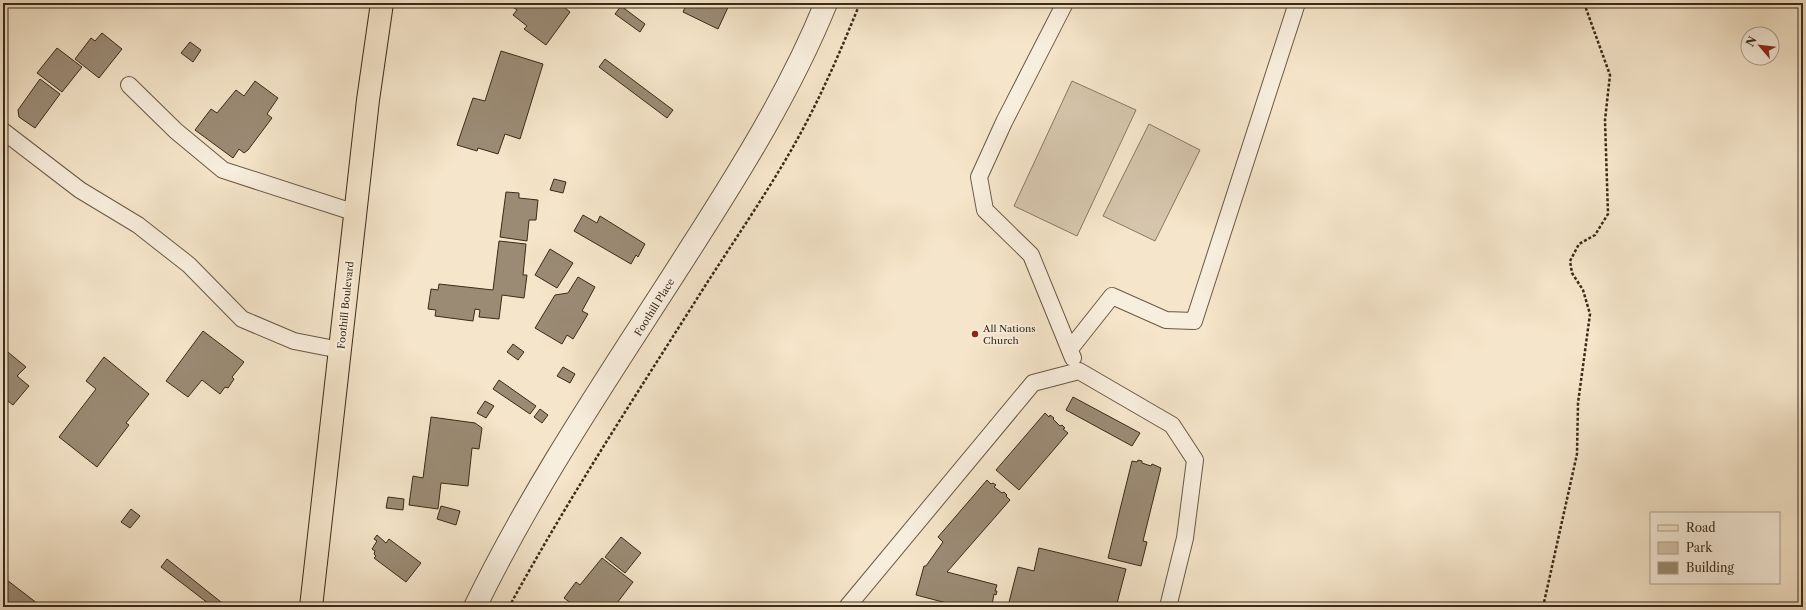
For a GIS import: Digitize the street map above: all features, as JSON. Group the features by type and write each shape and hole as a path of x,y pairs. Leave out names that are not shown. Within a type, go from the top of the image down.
{"main road":[{"name":"Foothill Boulevard","path":"311,607 368,100 382,3"}],"street":[{"name":"Foothill Place","path":"475,607 488,579 542,484 770,120 818,24 826,3"}],"lane":[{"path":"1065,3 1004,122 979,177 985,210 1031,255 1079,370 1172,425 1195,460 1185,538 1168,607"},
{"path":"1070,349 1112,296 1166,320 1194,321 1297,3"},
{"path":"129,85 176,131 223,170 356,213"},
{"path":"3,130 80,190 138,225 189,265 242,319 294,340 340,350"},
{"path":"847,607 1032,383 1079,370"}],"path":[{"path":"509,607 577,487 765,191 804,126 839,56 860,3"},
{"path":"1543,607 1577,454 1578,403 1590,314 1583,290 1572,273 1570,261 1579,244 1595,235 1608,214 1605,120 1610,75 1584,3"}],"green space":[{"path":"1072,81 1136,110 1077,236 1014,206"},
{"path":"1149,124 1200,150 1155,241 1103,216"}],"building":[{"path":"507,3 569,3 565,8 570,12 546,45 524,29 527,26 513,15 517,10"},
{"path":"687,3 730,3 718,29 683,12"},
{"path":"621,6 645,24 640,32 615,14"},
{"path":"102,33 122,49 99,78 75,59 91,38 95,41"},
{"path":"190,42 201,50 193,62 181,53"},
{"path":"57,48 82,67 62,92 37,73"},
{"path":"501,51 543,64 520,139 505,134 498,154 478,148 477,151 457,145 473,98 485,101"},
{"path":"605,59 673,110 667,118 599,67"},
{"path":"40,79 60,94 35,128 19,117 18,110"},
{"path":"255,81 278,98 267,114 272,118 248,150 244,153 239,149 233,158 195,130 211,109 217,113 236,90 244,96"},
{"path":"554,179 566,182 563,193 550,190"},
{"path":"506,192 519,193 519,198 538,200 536,220 529,220 527,241 500,237"},
{"path":"583,215 597,223 600,216 645,244 638,257 636,255 631,264 574,231"},
{"path":"499,241 526,244 523,275 527,275 524,298 502,295 499,319 479,317 480,310 475,309 473,321 435,316 436,310 428,309 431,289 438,290 439,284 493,290"},
{"path":"550,249 573,263 557,288 535,275"},
{"path":"578,277 595,287 582,311 588,314 573,339 567,335 562,344 535,328 555,295 568,293"},
{"path":"203,331 244,362 232,377 234,379 228,388 225,387 220,394 202,380 188,397 166,381"},
{"path":"513,344 524,352 518,360 507,352"},
{"path":"3,348 26,367 17,376 29,386 13,405 3,397"},
{"path":"104,357 149,394 126,423 129,425 97,467 59,437 96,389 86,381"},
{"path":"563,367 575,374 570,383 557,376"},
{"path":"499,380 536,406 530,414 493,389"},
{"path":"1073,397 1140,433 1132,446 1066,410"},
{"path":"485,401 494,406 486,418 477,413"},
{"path":"540,409 548,415 542,423 534,417"},
{"path":"1045,413 1049,417 1050,415 1054,418 1053,419 1060,426 1062,425 1065,428 1063,429 1068,433 1019,490 996,470"},
{"path":"431,417 475,423 482,428 479,449 472,448 468,486 441,483 438,509 409,505 413,476 423,478"},
{"path":"1138,460 1142,461 1142,463 1151,466 1152,464 1161,468 1143,541 1147,542 1141,566 1108,558 1132,461 1137,462"},
{"path":"987,480 991,484 993,483 996,485 994,487 1002,493 1004,492 1010,500 947,572 997,585 995,591 997,591 996,595 994,594 992,605 993,607 962,607 916,595 924,566 926,566 943,542 938,537"},
{"path":"388,497 404,499 403,510 386,508"},
{"path":"441,506 460,511 456,525 437,519"},
{"path":"131,509 140,516 130,528 121,522"},
{"path":"377,535 386,543 389,539 421,563 406,582 374,558 376,556 374,554 375,551 372,549 377,541 374,539"},
{"path":"621,537 641,553 625,573 605,557"},
{"path":"1039,548 1126,569 1116,607 1008,606 1018,567 1034,571"},
{"path":"602,558 633,582 614,607 576,607 564,598 576,582 580,585"},
{"path":"167,559 226,607 213,607 161,567"},
{"path":"3,577 42,607 3,607"}],"place":[{"name":"All Nations Church","path":"975,334"}]}
